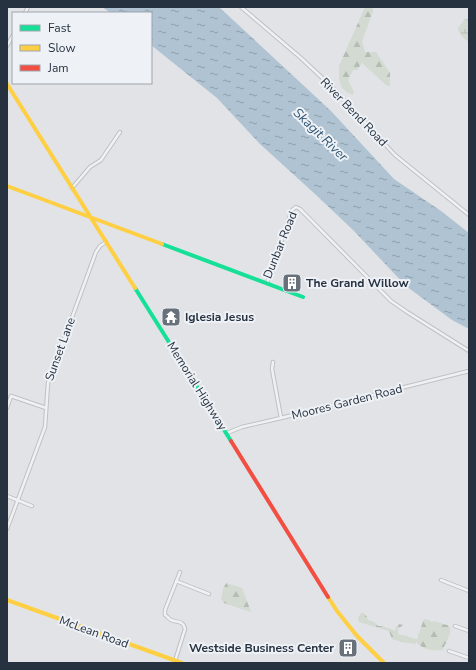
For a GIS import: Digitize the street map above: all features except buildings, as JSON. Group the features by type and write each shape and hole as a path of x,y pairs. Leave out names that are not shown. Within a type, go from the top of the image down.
{"main road":[{"name":"Memorial Highway","path":"7,84 337,611 367,647 384,663"},
{"name":"Dunbar Road","path":"7,186 267,283"},
{"path":"267,283 303,297"},
{"name":"McLean Road","path":"7,600 182,663"}],"street":[{"name":"River Bend Road","path":"241,7 301,58 334,89 395,155 469,215"},
{"path":"7,46 12,37"},
{"path":"72,188 90,166 101,160 120,132"},
{"name":"Dunbar Road","path":"267,283 292,210 296,207 300,209 391,301 469,351"},
{"name":"Sunset Lane","path":"7,529 45,427 48,383 96,252 100,246 106,242"},
{"path":"273,362 272,369 281,418"},
{"name":"Moores Garden Road","path":"226,433 242,427 469,371"},
{"path":"7,408 11,396 46,408"},
{"path":"7,496 32,506"},
{"path":"175,661 185,630 183,623 170,619 165,615 164,610 180,572"},
{"path":"441,580 469,591"},
{"path":"176,581 209,594"},
{"path":"455,626 469,631"},
{"path":"449,651 469,658"}],"green space":[{"path":"365,7 373,7 373,11 362,42 365,52 376,52 390,73 390,86 386,85 362,63 357,70 353,70 348,80 354,92 353,95 342,88 339,79 339,66"},
{"path":"465,19 469,19 469,42 459,33 458,28"},
{"path":"226,583 242,588 251,612 224,603 221,599"},
{"path":"361,613 364,613 368,620 374,622 378,626 386,627 395,631 399,624 403,625 398,629 398,634 414,639 418,639 424,619 431,622 448,625 450,632 443,650 429,650 417,643 417,641 415,644 392,639 389,631 359,622 358,618"}],"water":[{"name":"Skagit River","path":"102,7 219,7 331,111 394,179 441,211 469,233 469,329 452,320 406,286 353,230 260,144 217,98 152,46 152,12 110,12"}],"traffic: fast":[{"path":"162,244 303,297"},
{"path":"135,288 231,441"}],"traffic: slow":[{"path":"7,84 135,288"},
{"path":"7,186 162,244"},
{"path":"328,597 357,636 384,663"},
{"path":"7,600 182,663"}],"traffic: jam":[{"path":"231,441 328,597"}],"place":[{"name":"The Grand Willow","path":"292,283"},
{"name":"Iglesia Jesus","path":"171,317"},
{"name":"Westside Business Center","path":"348,648"}]}
